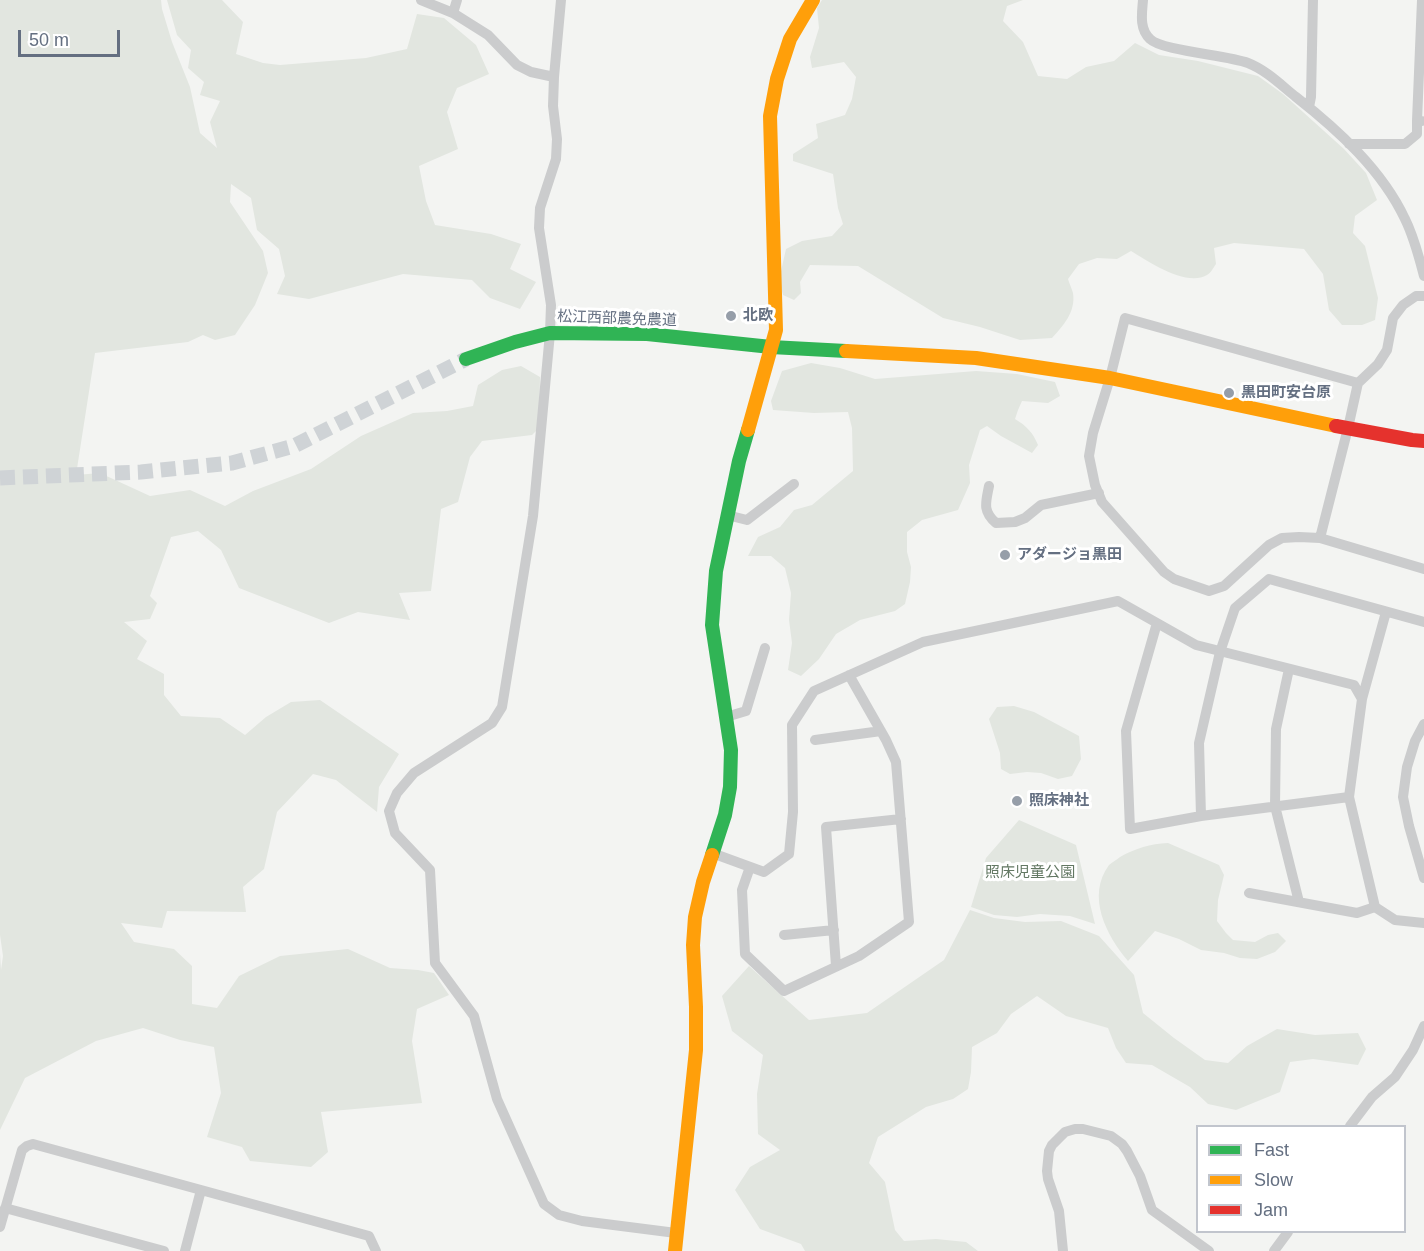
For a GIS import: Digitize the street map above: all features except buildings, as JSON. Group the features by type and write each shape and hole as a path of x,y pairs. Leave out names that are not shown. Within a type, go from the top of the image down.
{"street":[{"path":"421,0 453,13 488,35 517,65 531,72 554,77"},
{"path":"453,13 457,0"},
{"path":"561,0 553,106 557,140 556,159 540,208 539,228 551,306 550,333 533,516 502,707 492,723 414,773 397,793 390,811 395,833 430,870 435,963 474,1017 497,1099 544,1204 559,1215 582,1221 676,1233"},
{"path":"675,1251 696,1050 693,945 695,917 703,882 725,815 730,787 731,750 712,625 716,571 739,460 776,330 770,116 777,79 790,39 813,0"},
{"path":"1143,0 1141,16 1144,31 1151,40 1165,46 1247,62 1262,70 1309,107 1349,144 1376,174 1406,220 1420,246 1424,276"},
{"path":"1309,107 1313,0"},
{"path":"1349,144 1405,144 1417,134 1421,121 1422,0"},
{"path":"1320,538 1358,382 1378,364 1387,350 1393,318 1403,305 1416,296 1424,296"},
{"path":"1358,382 1125,318 1093,433 1089,456 1095,486 1102,502 1164,572 1174,579 1209,591 1224,586 1269,545 1282,538 1320,538 1424,569"},
{"name":"松江西部農免農道","path":"466,359 514,342 550,333 647,334 771,347 976,358 1110,378 1348,428 1424,441"},
{"path":"727,515 747,520 794,484"},
{"path":"989,486 986,504 989,516 996,523 1015,522 1026,518 1041,505 1099,494"},
{"path":"1201,816 1199,742 1220,652 1235,608 1269,579 1424,622"},
{"path":"712,854 764,872 789,854 793,812 792,725 814,691 923,642 1118,601 1196,645 1354,686 1362,699"},
{"path":"1386,612 1362,699 1349,797 1375,907 1395,920 1424,923"},
{"path":"1157,623 1126,731 1130,829 1201,816 1349,797"},
{"path":"726,717 746,711 765,648"},
{"path":"1289,669 1276,729 1275,806 1299,902"},
{"path":"750,867 742,890 745,954 784,991 859,956 909,922 896,762 849,675"},
{"path":"1424,724 1415,741 1407,767 1403,796 1408,826 1424,878"},
{"path":"815,740 881,731"},
{"path":"836,966 826,827 901,819"},
{"path":"1249,893 1357,913 1375,907"},
{"path":"784,935 834,930"},
{"path":"1351,1125 1372,1096 1395,1077 1413,1050 1424,1026"},
{"path":"1063,1251 1059,1211 1048,1179 1049,1151 1065,1132 1083,1129 1116,1138 1127,1150 1140,1176 1152,1210 1209,1251"},
{"path":"0,1227 22,1150 33,1144 369,1236 376,1251"},
{"path":"185,1251 201,1190"},
{"path":"5,1208 164,1251"},
{"path":"1274,1251 1287,1233"}],"green space":[{"path":"0,0 161,0 172,42 190,87 200,133 217,148 210,122 220,101 200,95 204,82 188,68 191,50 177,35 167,0 222,0 243,22 236,54 263,63 280,65 366,58 407,49 417,14 444,18 476,45 489,74 457,88 447,112 458,149 419,166 426,201 435,225 491,234 521,244 510,269 536,282 520,309 490,298 472,280 403,274 309,299 277,294 285,276 279,249 257,230 251,198 231,184 230,202 263,251 268,273 255,305 235,335 215,340 203,335 188,342 95,353 76,475 100,473 150,496 190,490 225,506 253,491 311,469 361,436 413,413 447,411 473,406 478,385 502,370 521,366 540,377 539,428 532,435 482,441 470,457 458,502 441,509 431,591 399,593 410,620 358,612 329,623 239,588 221,550 198,531 171,537 150,596 157,603 150,619 124,622 147,641 137,659 164,674 164,695 181,716 220,718 245,735 266,717 291,702 320,700 399,754 379,787 377,812 336,780 313,774 277,812 264,869 243,887 246,912 167,911 162,928 121,923 134,942 174,949 192,966 192,1004 217,1008 239,976 280,956 348,949 390,968 434,973 449,995 417,1009 412,1041 422,1103 321,1112 328,1152 311,1167 250,1161 242,1147 207,1137 221,1093 214,1047 180,1040 143,1028 96,1041 25,1078 0,1130 0,953 1,970 3,956 0,935"},
{"path":"822,0 1023,0 1007,6 1003,21 1023,42 1038,76 1067,79 1086,67 1114,61 1135,43 1159,55 1198,61 1258,76 1283,94 1344,149 1366,173 1377,200 1355,216 1353,233 1365,246 1378,298 1375,320 1362,325 1342,325 1329,310 1323,274 1304,249 1234,243 1214,248 1216,264 1211,272 1198,278 1178,276 1168,272 1131,251 1117,259 1097,258 1079,264 1068,279 1073,293 1071,312 1052,338 1020,340 943,318 858,266 810,265 800,282 801,293 794,300 783,295 779,280 786,249 802,241 832,236 843,224 833,174 793,161 793,154 818,138 816,124 845,115 852,99 856,77 844,62 812,68 810,57 819,28 817,8"},
{"path":"811,363 840,368 875,379 976,371 1017,374 1055,382 1060,396 1048,403 1022,401 1015,419 1032,433 1038,445 1032,453 987,426 980,430 969,465 970,483 958,510 922,520 907,532 907,552 911,567 905,604 895,611 860,620 836,634 819,659 801,676 788,670 792,643 789,620 791,593 785,568 771,556 748,556 758,537 780,527 794,510 812,505 853,471 852,428 848,412 814,413 773,410 771,401 782,371"},
{"path":"1014,706 1034,712 1079,736 1081,759 1072,776 1058,779 1041,773 1010,774 1001,769 1000,753 989,719 997,707"},
{"name":"照床児童公園","path":"1019,820 1076,845 1095,924 1070,916 994,915 971,907 986,858"},
{"path":"1168,843 1219,865 1224,875 1218,900 1217,921 1233,940 1255,942 1278,933 1286,941 1275,952 1257,959 1240,958 1201,950 1155,931 1128,961 1106,927 1102,915 1099,889 1102,877 1109,865 1120,857 1143,847"},
{"path":"970,910 994,918 1025,922 1061,921 1099,936 1134,975 1143,1013 1205,1060 1228,1063 1247,1046 1277,1029 1315,1035 1358,1033 1366,1049 1358,1065 1313,1059 1290,1062 1280,1092 1236,1110 1208,1104 1190,1087 1152,1065 1126,1063 1116,1048 1108,1028 1066,1016 1037,996 1011,1014 997,1033 972,1047 968,1089 953,1099 926,1107 878,1137 869,1163 885,1182 895,1230 904,1241 936,1239 966,1242 978,1251 805,1251 801,1244 760,1229 735,1190 750,1167 780,1150 758,1134 757,1094 763,1055 732,1031 722,996 749,966 809,1020 867,1013 944,960"}],"tunnel":[{"path":"0,478 141,472 232,463 294,446 466,359"}],"traffic: fast":[{"path":"466,359 550,333 647,334 771,347 846,351"},
{"path":"712,855 725,815 730,787 731,750 712,625 716,571 739,461 748,430"}],"traffic: slow":[{"path":"748,430 776,330 770,116 777,79 790,39 813,0"},
{"path":"846,351 976,358 1110,378 1336,426"},
{"path":"675,1251 696,1050 693,945 695,917 712,855"}],"traffic: jam":[{"path":"1336,426 1424,441"}],"place":[{"name":"北欧","path":"731,316"},
{"name":"黒田町安台原","path":"1229,393"},
{"name":"アダージョ黒田","path":"1005,555"},
{"name":"照床神社","path":"1017,801"}]}
